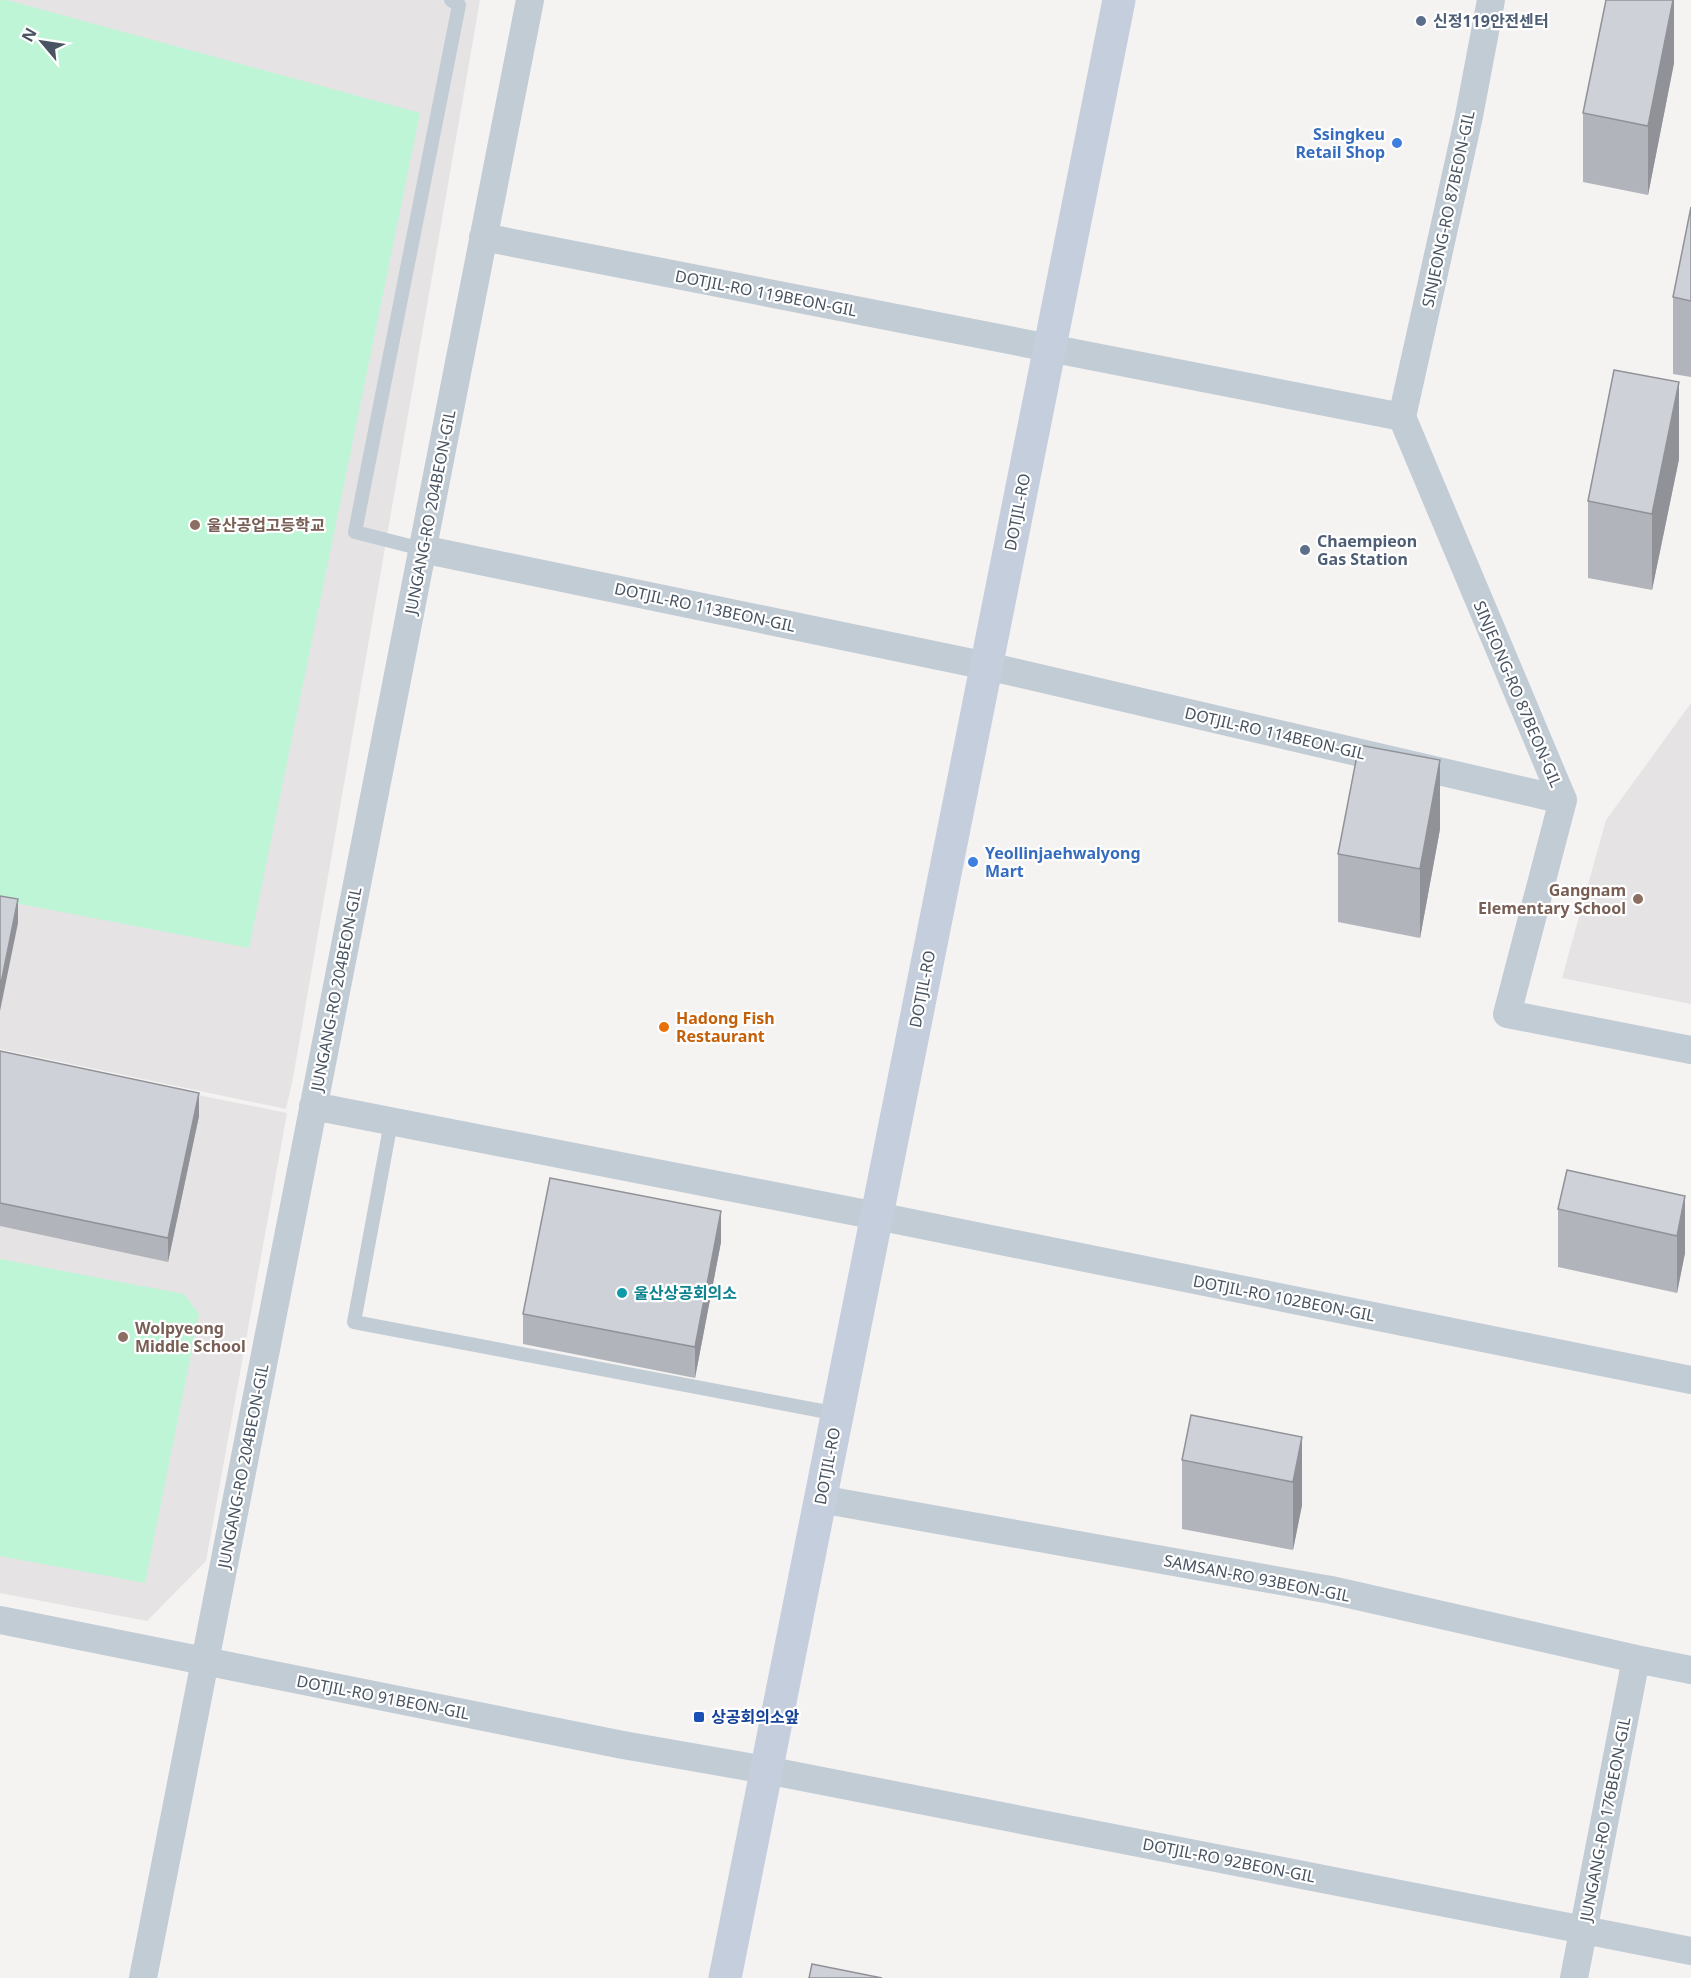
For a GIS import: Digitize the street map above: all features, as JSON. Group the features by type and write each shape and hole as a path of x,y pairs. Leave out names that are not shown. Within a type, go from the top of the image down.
{"main road":[{"name":"DOTJIL-RO","path":"725,1978 1119,0"}],"street":[{"name":"JUNGANG-RO 204BEON-GIL","path":"143,1978 530,0"},
{"name":"SINJEONG-RO 87BEON-GIL","path":"1491,0 1469,116 1402,417 1563,800 1507,1014 1691,1050"},
{"name":"DOTJIL-RO 119BEON-GIL","path":"483,237 1050,349"},
{"path":"1050,349 1402,417"},
{"name":"DOTJIL-RO 113BEON-GIL","path":"422,549 987,666"},
{"name":"DOTJIL-RO 114BEON-GIL","path":"987,666 1563,800"},
{"name":"DOTJIL-RO 102BEON-GIL","path":"314,1106 877,1215 1691,1380"},
{"name":"SAMSAN-RO 93BEON-GIL","path":"820,1499 1331,1590 1691,1670"},
{"name":"DOTJIL-RO 91BEON-GIL","path":"0,1620 622,1745 766,1770"},
{"name":"JUNGANG-RO 176BEON-GIL","path":"1574,1978 1636,1659"},
{"name":"DOTJIL-RO 92BEON-GIL","path":"766,1770 1691,1951"}],"lane":[{"path":"422,549 355,532 459,4 451,0"},
{"path":"391,1122 354,1322 838,1414"}],"shaded area":[{"name":"울산공업고등학교","path":"0,0 480,0 286,1109 0,1049"},
{"name":"Gangnam Elementary School","path":"1691,703 1691,1004 1562,978 1606,820"},
{"name":"Wolpyeong Middle School","path":"0,1055 287,1113 206,1561 147,1621 0,1593"}],"green space":[{"name":"울산공업고등학교","path":"0,0 7,0 420,113 249,948 0,900"},
{"path":"0,1259 184,1294 199,1314 145,1583 0,1556"}],"building":[{"path":"1606,0 1673,0 1648,126 1583,113"},
{"path":"1691,207 1691,301 1673,297"},
{"path":"1614,370 1679,382 1652,514 1588,501"},
{"path":"1359,745 1440,760 1420,869 1338,854"},
{"path":"0,896 18,899 0,988"},
{"path":"0,1051 199,1093 168,1238 0,1203"},
{"path":"1567,1170 1685,1196 1677,1236 1558,1209"},
{"name":"울산상공회의소","path":"550,1178 721,1211 695,1347 523,1314"},
{"path":"1191,1415 1302,1437 1293,1482 1182,1460"},
{"path":"812,1964 882,1978 809,1978"}],"place":[{"name":"신정119안전센터","path":"1421,21"},
{"name":"Ssingkeu Retail Shop","path":"1397,143"},
{"name":"울산공업고등학교","path":"195,525"},
{"name":"Chaempieon Gas Station","path":"1305,550"},
{"name":"Yeollinjaehwalyong Mart","path":"973,862"},
{"name":"Gangnam Elementary School","path":"1638,899"},
{"name":"Hadong Fish Restaurant","path":"664,1027"},
{"name":"울산상공회의소","path":"622,1293"},
{"name":"Wolpyeong Middle School","path":"123,1337"},
{"name":"상공회의소앞","path":"699,1717"}]}
